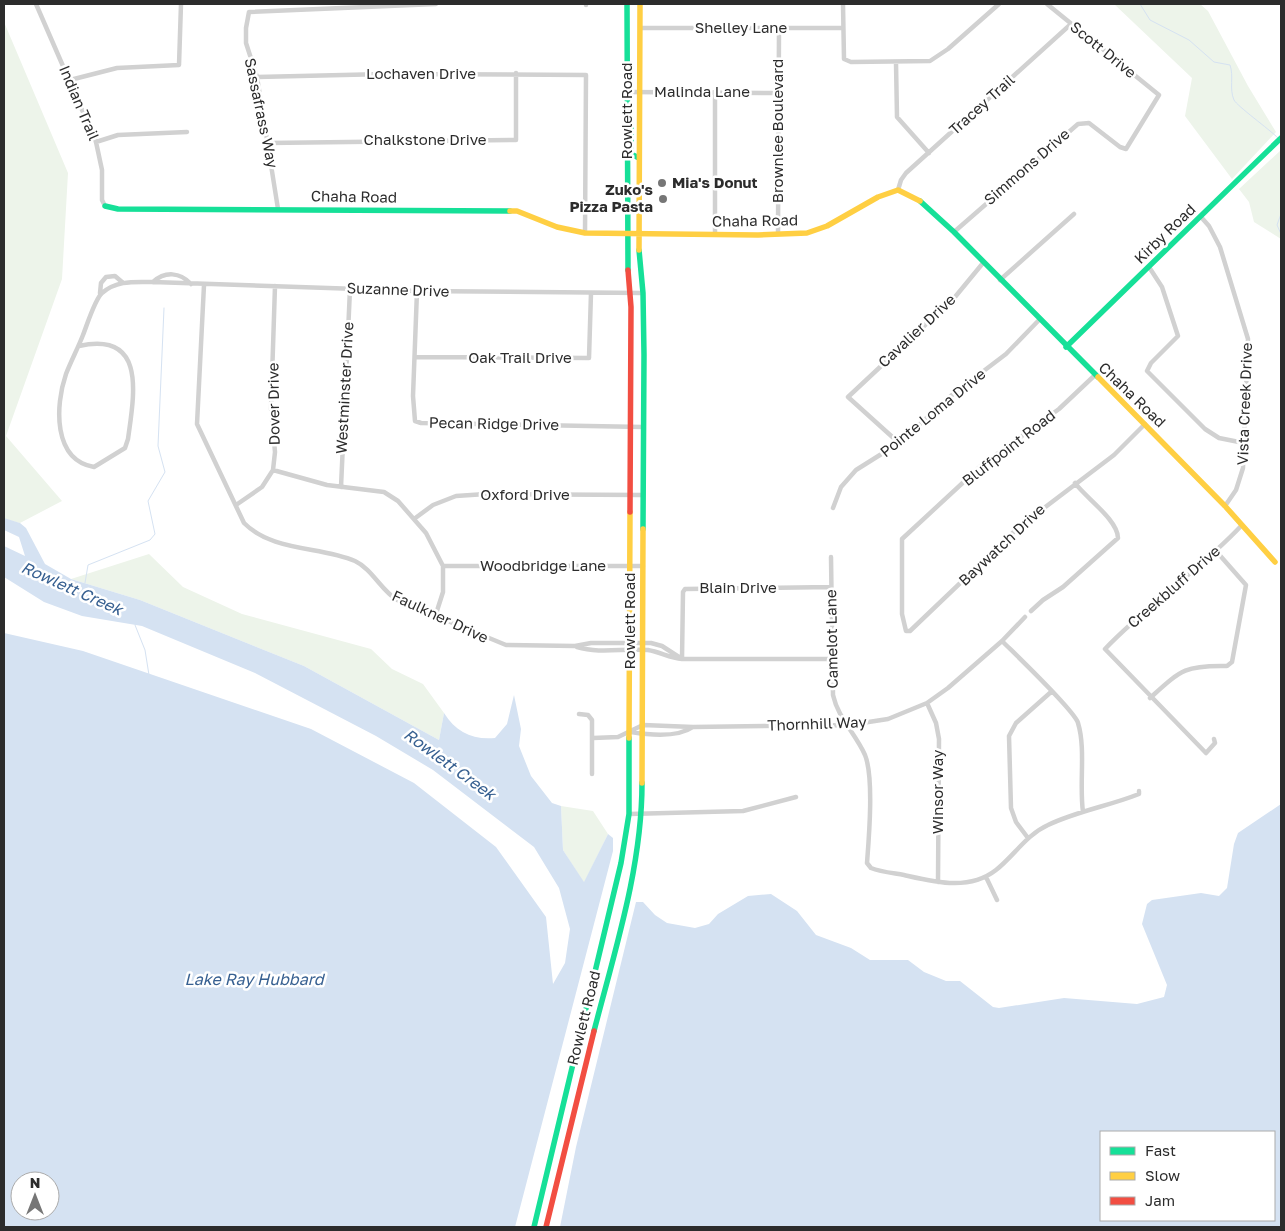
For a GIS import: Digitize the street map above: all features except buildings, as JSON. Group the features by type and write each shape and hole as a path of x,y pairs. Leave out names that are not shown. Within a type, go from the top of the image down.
{"main road":[{"name":"Rowlett Road","path":"534,1227 621,863 628,814 631,426 630,294 626,234 627,4"},
{"name":"Rowlett Road","path":"546,1227 628,892 637,853 642,813 643,427 642,293 639,235 640,4"},
{"path":"626,117 631,123 631,154 639,158"},
{"name":"Kirby Road","path":"1066,347 1281,138"},
{"name":"Chaha Road","path":"105,206 118,209 518,211 557,227 585,233 639,235 778,234 820,229 878,197 898,190 924,203 954,232 1094,376 1145,424 1225,506 1275,562"}],"street":[{"name":"Indian Trail","path":"36,4 96,142 102,170 102,200 105,206"},
{"path":"70,80 117,68 179,65 181,4"},
{"path":"288,6 436,4"},
{"path":"843,4 844,59 851,62 896,63 934,60 999,4"},
{"name":"Scott Drive","path":"1047,4 1159,95"},
{"name":"Sassafrass Way","path":"278,209 257,77 246,43 247,16 249,12 288,6"},
{"name":"Tracey Trail","path":"898,190 903,176 1071,24"},
{"name":"Shelley Lane","path":"640,28 843,28"},
{"name":"Brownlee Boulevard","path":"778,234 777,93 779,28"},
{"path":"896,63 897,117 929,153"},
{"name":"Lochaven Drive","path":"257,77 516,73 586,74 585,233"},
{"name":"Chalkstone Drive","path":"268,143 516,140 516,73"},
{"name":"Malinda Lane","path":"627,92 777,93"},
{"path":"714,234 715,92"},
{"name":"Simmons Drive","path":"954,232 1078,124 1086,122 1120,148 1126,149 1159,95"},
{"path":"96,142 118,135 188,132"},
{"path":"1000,280 1074,214"},
{"name":"Vista Creek Drive","path":"1201,216 1215,235 1248,339 1242,475 1225,506"},
{"name":"Cavalier Drive","path":"899,443 848,397 955,297 983,263"},
{"path":"1149,267 1162,287 1178,336 1151,363 1148,371 1205,429 1219,438 1244,443"},
{"path":"100,293 122,282 153,282 162,275 170,274 183,277 191,284"},
{"path":"79,346 93,343 119,349 126,355 132,371 131,420 128,439 124,448 94,467 83,465 74,460 67,451 59,419 66,374 100,293 101,283 106,277 115,276 122,282"},
{"name":"Suzanne Drive","path":"153,282 417,291 642,293"},
{"name":"Faulkner Drive","path":"204,285 197,424 244,523 256,533 283,543 356,562 389,595 435,617 506,645 575,646 591,643 643,642 657,644 682,659"},
{"name":"Dover Drive","path":"273,470 275,452 271,408 275,286"},
{"name":"Westminster Drive","path":"341,487 350,289"},
{"name":"Pecan Ridge Drive","path":"417,291 413,414 415,421 643,427"},
{"name":"Oak Trail Drive","path":"415,357 587,359 591,352 591,293"},
{"name":"Pointe Loma Drive","path":"833,508 838,492 848,478 865,464 899,443 952,395 1006,354 1039,320"},
{"name":"Bluffpoint Road","path":"908,632 905,629 902,614 902,539 982,466 1060,409 1094,376"},
{"name":"Baywatch Drive","path":"908,632 1020,526 1075,483 1114,456 1145,424"},
{"path":"236,505 262,487 273,470 327,486 384,492 398,500 426,533 443,566 443,592 435,617"},
{"path":"1030,611 1063,587 1118,538 1118,533 1103,512 1075,483"},
{"name":"Oxford Drive","path":"414,519 433,505 456,496 486,494 643,495"},
{"name":"Creekbluff Drive","path":"1150,698 1105,649 1139,616 1216,551 1242,525"},
{"path":"1214,739 1215,743 1206,753 1150,698 1185,669 1208,664 1229,664 1246,585 1216,551"},
{"name":"Camelot Lane","path":"831,557 832,659 835,704 842,720 849,725 868,766 867,862 874,869 938,882"},
{"name":"Woodbridge Lane","path":"443,566 643,566"},
{"name":"Blain Drive","path":"682,659 683,592 685,589 831,587"},
{"name":"Thornhill Way","path":"643,725 693,727 849,725 888,719 927,704 1002,641 1025,617"},
{"path":"1002,641 1078,721 1081,742 1081,794 1084,812"},
{"name":"Faulkner Drive","path":"575,646 590,650 643,650 682,659 832,659"},
{"path":"1028,838 1016,822 1011,808 1009,736 1016,723 1051,692"},
{"name":"Winsor Way","path":"927,704 936,724 938,739 938,882"},
{"path":"579,714 588,715 592,718 592,774"},
{"path":"593,738 612,738 643,725"},
{"name":"Thornhill Way","path":"630,732 643,734 686,732 693,727"},
{"path":"938,882 954,884 986,877 1009,859 1028,838 1048,825 1139,794 1139,791"},
{"path":"628,814 743,811 796,797"},
{"path":"986,877 997,900"}],"shaded area":[{"path":"1114,4 1200,4 1208,11 1248,86 1276,132 1232,179 1185,116 1192,78"},
{"path":"4,22 68,173 62,279 6,436 62,501 20,523 4,519"},
{"path":"1281,150 1281,239 1254,222 1249,202 1239,189"},
{"path":"149,554 183,587 242,614 371,649 392,669 423,684 444,713 439,740 304,666 140,600 71,579"},
{"path":"561,806 593,811 608,834 584,883 563,850"}],"water":[{"name":"Lake Ray Hubbard","path":"4,518 20,523 26,528 45,564 71,579 140,600 304,666 439,740 444,713 459,730 465,733 479,738 495,738 507,724 514,695 521,729 519,746 531,776 552,803 561,806 563,850 584,882 608,834 613,838 613,851 515,1227 4,1227 4,633 83,651 311,729 414,783 496,847 546,917 553,984 565,963 570,929 559,888 534,847 433,770 376,736 255,673 142,626 82,616 44,602 4,577 4,546 25,556 19,537 4,530"},
{"path":"1281,804 1281,1227 560,1227 576,1147 636,902 643,902 655,915 667,923 695,928 709,924 718,914 748,896 771,894 797,911 816,935 851,948 870,960 908,960 924,972 946,981 960,981 993,1007 999,1008 1064,998 1137,1004 1164,997 1167,985 1142,924 1147,904 1152,900 1201,893 1219,896 1227,888 1234,844 1238,833"}],"waterway":[{"path":"1140,4 1150,20 1189,40 1214,62 1230,65 1234,100 1278,138"},
{"path":"1281,214 1277,225 1281,234"},
{"name":"Rowlett Creek","path":"85,583 88,565 150,540 155,534 148,501 165,472 158,446 164,308"},
{"path":"135,625 145,650 149,675"}],"traffic: fast":[{"path":"627,4 628,270"},
{"path":"626,117 631,123 631,154 639,158"},
{"path":"1066,347 1281,138"},
{"path":"920,201 954,232 1098,377"},
{"path":"105,206 118,209 510,211"},
{"path":"639,250 643,293 644,355 643,529"},
{"path":"534,1227 621,863 629,814 629,738"},
{"path":"594,1031 626,908 637,846 642,783"}],"traffic: slow":[{"path":"639,250 640,4"},
{"path":"510,211 517,211 557,227 585,233 758,235 807,233 827,226 878,197 898,190 920,201"},
{"path":"1098,377 1225,506 1275,562"},
{"path":"629,738 630,512"},
{"path":"642,783 643,529"}],"traffic: jam":[{"path":"628,270 631,307 630,512"},
{"path":"546,1227 594,1031"}],"place":[{"name":"Mia's Donut","path":"662,183"},
{"name":"Zuko's Pizza Pasta","path":"663,199"}]}
